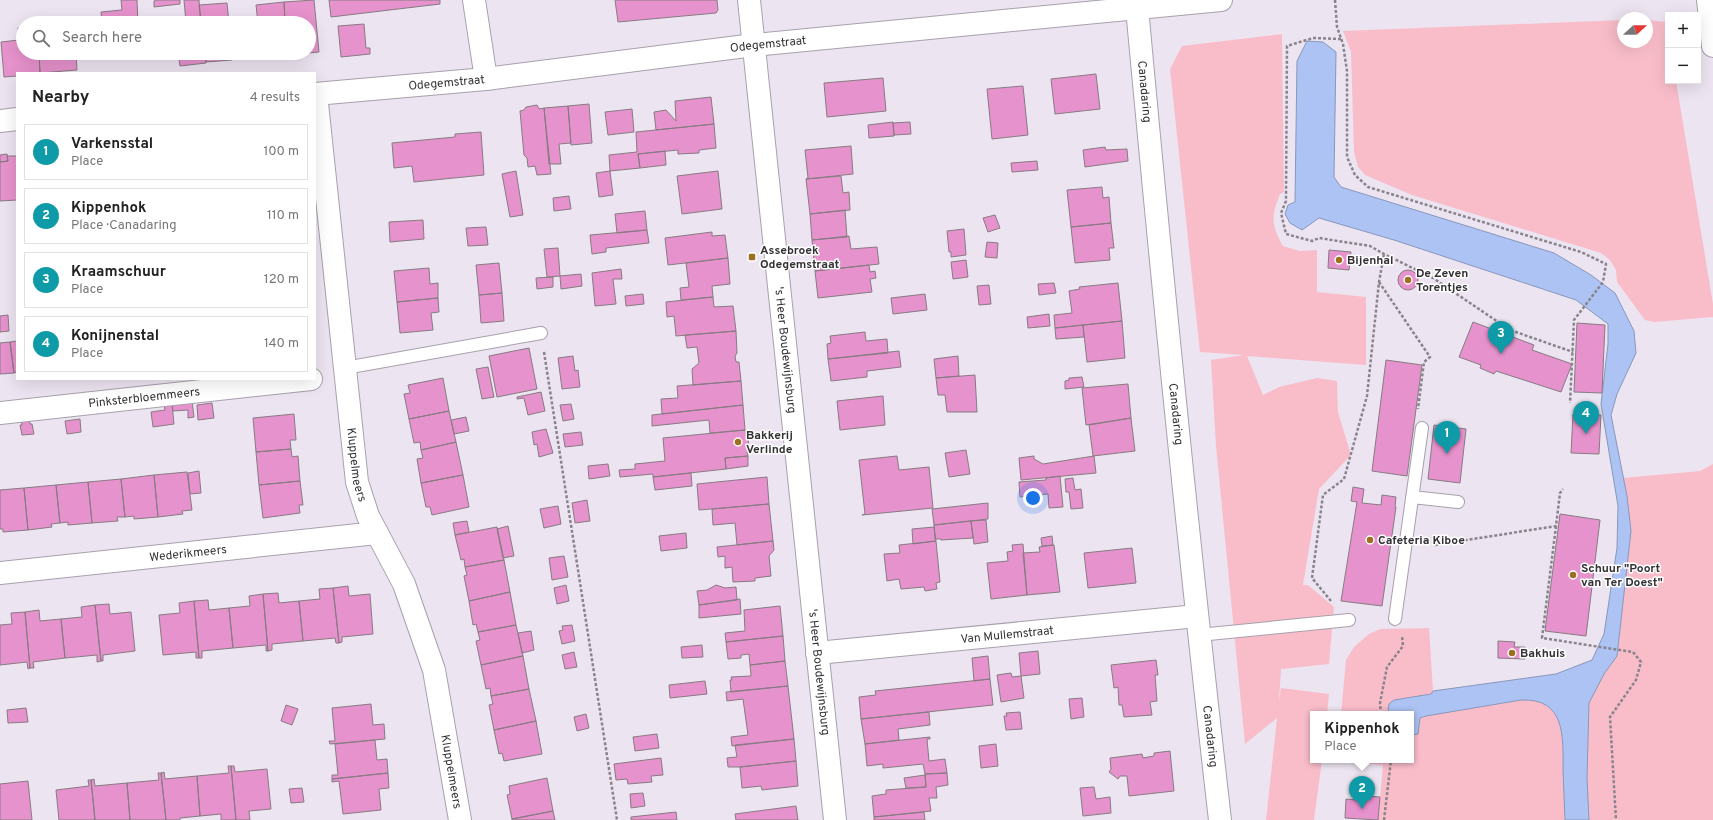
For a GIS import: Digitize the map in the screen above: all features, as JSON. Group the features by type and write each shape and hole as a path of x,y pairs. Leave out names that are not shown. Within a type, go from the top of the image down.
{"street":[{"path":"474,0 486,80"},
{"name":"'s Heer Boudewijnsburg","path":"749,0 835,820"},
{"name":"Odegemstraat","path":"316,94 486,80 754,45 1222,0"},
{"path":"1708,0 1713,46"},
{"name":"Canadaring","path":"1137,8 1169,353 1220,820"},
{"name":"Kluppelmeers","path":"316,94 357,482 368,516 404,584 434,670 460,820"},
{"path":"0,121 16,119"},
{"path":"316,379 345,372"},
{"name":"Pinksterbloemmeers","path":"0,413 303,380"},
{"name":"Wederikmeers","path":"0,574 377,533"},
{"name":"Van Mullemstraat","path":"817,653 1198,625"}],"lane":[{"path":"345,372 541,333"},
{"path":"1395,619 1422,428"},
{"path":"1412,497 1458,502"},
{"path":"1198,625 1349,620"}],"path":[{"path":"1335,0 1337,28 1341,39 1347,71 1347,157 1355,175 1368,187 1581,252 1606,264 1603,282 1574,320 1574,352 1570,404"},
{"path":"1341,39 1313,38 1287,46 1286,201 1281,213 1286,234 1312,241 1319,238 1370,246 1434,278 1510,330 1574,352"},
{"path":"1349,620 1312,578 1323,495 1344,479 1367,396 1379,282 1384,254"},
{"path":"1379,282 1430,357 1424,362 1416,422 1422,428"},
{"path":"541,333 617,820"},
{"path":"1563,489 1560,493 1542,638 1633,652 1642,662 1636,680 1610,717 1616,820"},
{"path":"1435,545 1556,526"},
{"path":"1381,711 1380,703 1386,667 1403,646 1402,634"},
{"path":"1384,820 1391,763"}],"shaded area":[{"path":"1617,20 1617,48 1653,48 1653,21 1665,22 1665,84 1676,84 1713,304 1713,317 1654,322 1645,320 1617,282 1616,270 1610,260 1601,253 1412,195 1365,175 1358,167 1354,152 1351,52 1343,31"},
{"path":"1282,34 1284,192 1280,194 1275,208 1274,226 1283,246 1300,251 1317,250 1317,292 1366,297 1366,365 1247,356 1263,395 1279,387 1317,378 1337,381 1338,412 1351,455 1319,489 1303,585 1308,585 1334,607 1329,664 1281,669 1279,701 1281,688 1329,694 1327,711 1310,711 1310,763 1322,763 1314,820 1266,820 1277,718 1245,744 1216,446 1211,360 1244,355 1200,352 1170,69 1182,46"},
{"path":"1713,464 1713,820 1589,820 1587,778 1589,703 1604,674 1617,656 1631,531 1623,478 1700,471"},
{"path":"1429,628 1433,691 1431,694 1394,700 1388,709 1389,711 1341,711 1346,660 1354,647 1369,634 1380,629"},
{"path":"1521,700 1535,701 1546,705 1554,712 1559,720 1562,731 1565,820 1378,820 1383,765 1360,763 1414,763 1414,735 1419,729 1420,718"}],"water":[{"path":"1307,41 1323,42 1336,52 1334,177 1341,187 1554,253 1591,275 1615,293 1634,331 1636,353 1617,394 1611,415 1627,496 1631,531 1617,656 1604,674 1589,703 1587,778 1589,820 1565,820 1562,733 1559,722 1547,705 1536,701 1521,700 1426,716 1420,718 1418,734 1414,735 1414,711 1389,711 1388,709 1389,704 1394,700 1431,694 1433,691 1556,674 1592,660 1604,634 1617,548 1618,506 1601,404 1608,344 1608,324 1576,300 1394,240 1319,218 1302,230 1290,223 1285,214 1288,205 1295,202 1297,61"}],"building":[{"path":"121,0 137,0 138,16 101,16 101,12 122,10"},
{"path":"180,0 180,4 154,7 154,1"},
{"path":"184,0 199,0 200,16 185,16"},
{"path":"314,0 316,16 285,16 284,2"},
{"path":"329,0 440,0 440,4 331,17"},
{"path":"615,0 717,0 718,10 716,13 618,22"},
{"path":"284,2 285,16 257,16 256,5"},
{"path":"227,3 228,16 200,16 199,5"},
{"path":"316,21 319,52 316,52"},
{"path":"364,24 366,48 370,48 370,54 341,57 338,26"},
{"path":"16,40 16,60 39,60 40,72 16,72 16,76 4,77 1,42"},
{"path":"39,60 76,60 77,70 40,72"},
{"path":"179,60 206,60 206,63 180,66"},
{"path":"206,60 232,60 206,62"},
{"path":"1096,74 1100,109 1055,114 1051,79"},
{"path":"883,78 886,111 827,117 824,83"},
{"path":"1023,86 1028,135 992,139 987,89"},
{"path":"711,97 714,124 656,130 654,112 666,110 676,121 675,101"},
{"path":"589,104 592,143 571,145 568,106"},
{"path":"537,105 539,109 544,108 551,174 537,175 535,166 528,167 527,158 524,155 520,111 524,110 526,107"},
{"path":"568,106 571,143 559,144 561,164 549,164 544,108"},
{"path":"632,109 634,132 608,135 605,112"},
{"path":"893,122 894,136 869,138 868,125"},
{"path":"910,122 911,134 894,135 893,123"},
{"path":"714,124 716,148 699,150 699,153 678,154 678,150 638,154 640,168 610,171 609,155 637,152 636,132"},
{"path":"481,132 484,175 414,182 412,166 394,168 392,143 455,137 455,134"},
{"path":"851,146 853,174 806,179 808,178 805,150"},
{"path":"1105,147 1106,150 1127,149 1128,161 1085,167 1083,150"},
{"path":"665,151 666,165 640,168 638,154"},
{"path":"7,154 8,161 0,162 0,155"},
{"path":"7,156 16,156 16,200 0,201 0,162 8,161"},
{"path":"1037,161 1038,170 1012,172 1011,163"},
{"path":"516,171 523,215 510,217 502,174"},
{"path":"610,171 613,195 599,197 596,173"},
{"path":"718,171 722,209 682,214 677,176"},
{"path":"841,176 843,193 849,192 850,210 810,214 806,179"},
{"path":"1102,187 1103,198 1109,197 1111,223 1071,227 1067,190"},
{"path":"569,196 571,209 554,211 553,198"},
{"path":"845,210 847,237 812,240 810,214"},
{"path":"645,211 647,230 617,233 615,214"},
{"path":"995,215 1000,228 988,232 983,218"},
{"path":"423,220 424,239 390,242 389,222"},
{"path":"1111,223 1114,248 1109,248 1110,260 1075,263 1071,227"},
{"path":"486,227 488,245 468,246 466,228"},
{"path":"964,229 966,255 951,257 951,252 949,252 947,231"},
{"path":"647,230 649,243 606,248 606,252 592,254 590,235"},
{"path":"712,232 712,236 725,235 728,258 668,265 665,238"},
{"path":"849,236 851,249 877,247 879,264 815,271 812,240"},
{"path":"987,242 998,243 997,258 985,257"},
{"path":"558,248 560,276 547,277 544,249"},
{"name":"Bijenhal","path":"1329,250 1351,252 1349,270 1328,268"},
{"path":"728,258 730,284 712,286 713,297 681,300 680,288 689,287 686,263"},
{"path":"966,260 968,277 953,279 951,262"},
{"path":"499,263 502,293 479,295 476,265"},
{"path":"869,265 870,272 875,271 876,278 870,279 872,292 818,298 815,271"},
{"path":"429,268 430,284 438,283 438,298 397,302 394,271"},
{"path":"621,269 622,279 613,279 616,304 595,306 592,273"},
{"name":"De Zeven Torentjes","path":"1408,270 1415,273 1418,280 1415,287 1408,290 1401,287 1398,280 1401,273"},
{"path":"581,274 582,286 561,289 560,276"},
{"path":"553,277 553,287 537,289 536,278"},
{"path":"1054,283 1056,293 1039,295 1038,284"},
{"path":"1118,283 1122,321 1055,328 1054,315 1072,313 1069,291 1080,289 1079,287"},
{"path":"989,285 991,304 979,305 977,286"},
{"path":"502,293 504,321 481,323 479,295"},
{"path":"643,294 644,304 626,306 625,296"},
{"path":"925,294 927,310 893,314 891,298"},
{"path":"713,297 714,307 733,306 736,331 676,336 674,316 667,317 666,302"},
{"path":"438,298 439,312 431,313 433,330 400,333 397,302"},
{"path":"1049,314 1050,326 1028,328 1027,317"},
{"path":"8,315 9,331 0,332 0,316"},
{"path":"1122,321 1125,358 1087,362 1083,325"},
{"path":"1473,322 1534,345 1532,350 1572,364 1561,392 1496,371 1494,374 1480,368 1481,365 1459,357"},
{"path":"1577,323 1605,325 1602,393 1574,392"},
{"path":"1083,325 1084,337 1056,339 1055,328"},
{"path":"736,331 737,353 735,356 736,362 739,362 741,381 693,385 692,369 699,363 697,347 687,348 685,335"},
{"path":"865,332 866,341 887,339 888,353 828,359 827,344 831,343 830,336"},
{"path":"16,341 16,372 14,373 10,342"},
{"path":"10,342 14,373 0,374 0,343"},
{"path":"529,348 537,389 497,397 489,356"},
{"path":"899,351 901,367 867,371 867,377 831,381 828,359"},
{"path":"573,356 575,371 578,370 580,387 562,389 558,358"},
{"path":"958,356 959,376 936,378 934,359"},
{"path":"1386,360 1422,365 1407,476 1372,471"},
{"path":"488,367 494,397 482,399 476,369"},
{"path":"975,375 977,412 947,412 945,395 938,395 936,378"},
{"path":"1082,377 1084,387 1065,389 1065,381 1069,380 1069,378"},
{"path":"443,378 449,411 409,419 404,394 410,393 408,385"},
{"path":"741,381 743,405 662,414 661,399 678,398 677,386"},
{"path":"1128,384 1131,418 1086,425 1082,388"},
{"path":"541,392 545,411 528,415 524,398 517,399 517,397"},
{"path":"883,396 885,425 840,430 837,401"},
{"path":"192,401 194,417 188,418 188,410 173,411 172,404"},
{"path":"212,403 214,418 198,420 197,405"},
{"path":"164,404 172,404 174,424 153,427 151,412 165,410"},
{"path":"571,404 574,419 563,421 560,405"},
{"path":"743,405 745,430 710,433 709,420 652,426 652,415"},
{"path":"449,411 456,442 421,450 420,442 414,443 409,419"},
{"path":"294,414 296,440 290,440 291,449 256,452 253,418"},
{"path":"1573,414 1601,415 1599,454 1571,453"},
{"path":"466,417 469,431 454,434 451,420"},
{"path":"1131,418 1135,451 1093,456 1089,425"},
{"path":"21,419 29,419 30,424 32,424 34,434 22,435 20,425 22,425"},
{"path":"80,419 81,432 67,434 65,421"},
{"path":"1434,425 1466,429 1460,483 1428,479"},
{"path":"546,429 553,453 539,457 537,444 534,445 532,432"},
{"path":"745,430 746,436 748,436 748,456 725,458 726,469 653,477 653,474 620,477 619,470 635,469 635,464 665,461 663,438"},
{"path":"581,432 583,445 565,447 563,434"},
{"path":"456,442 463,475 421,483 417,459 423,458 421,450"},
{"path":"291,449 292,457 298,456 300,481 259,485 256,452"},
{"path":"966,450 970,474 949,477 945,453"},
{"path":"748,456 748,466 726,469 725,458"},
{"path":"897,456 899,470 929,467 933,508 862,515 865,514 859,460"},
{"path":"1034,456 1034,459 1043,464 1094,456 1096,473 1021,480 1019,458"},
{"path":"608,464 610,476 589,479 588,466"},
{"path":"199,471 201,493 190,494 188,473"},
{"path":"187,472 192,510 182,511 183,514 158,517 154,475"},
{"path":"691,473 692,486 655,490 653,477"},
{"path":"154,475 158,517 134,519 134,516 125,517 121,479"},
{"path":"463,475 469,507 432,515 430,507 426,507 421,483"},
{"path":"1060,476 1063,507 1049,508 1048,494 1020,497 1019,482 1046,480 1046,478"},
{"path":"767,477 769,504 699,510 697,484"},
{"path":"1073,478 1075,490 1081,489 1083,508 1071,509 1069,492 1066,492 1065,479"},
{"path":"121,479 125,517 117,517 118,521 92,523 88,482"},
{"path":"300,481 303,505 299,505 300,513 263,518 259,485"},
{"path":"88,482 92,523 68,525 68,522 60,523 56,485"},
{"path":"56,485 60,523 51,524 52,527 28,530 24,488"},
{"name":"Cafeteria Kiboe","path":"1353,487 1364,489 1362,503 1381,505 1382,495 1396,497 1396,507 1382,606 1341,601 1357,502 1351,501"},
{"path":"24,488 28,530 3,532 3,529 0,529 0,490"},
{"path":"587,500 590,521 575,523 572,503"},
{"path":"988,503 988,519 934,525 932,509"},
{"path":"769,504 773,541 737,545 735,523 713,525 712,509"},
{"path":"558,506 561,524 544,528 540,509"},
{"name":"Schuur \"Poort van Ter Doest\"","path":"1560,514 1600,520 1586,636 1545,631"},
{"path":"986,520 988,542 974,544 971,521"},
{"path":"467,521 469,532 455,535 453,523"},
{"path":"971,521 973,538 935,539 934,525"},
{"path":"508,526 514,556 503,558 497,529"},
{"path":"497,527 504,560 465,567 464,559 461,560 455,535"},
{"path":"934,527 936,541 913,544 912,529"},
{"path":"686,533 687,548 661,551 659,536"},
{"path":"1052,536 1053,545 1042,546 1041,538"},
{"path":"773,541 774,550 769,556 771,576 755,578 755,581 733,582 732,567 725,568 725,556 718,557 717,547"},
{"path":"936,541 940,582 936,583 937,589 925,591 924,587 901,589 899,579 887,581 884,554 900,553 899,545"},
{"path":"1023,544 1027,595 991,599 987,563 1008,561 1007,552 1013,551 1012,545"},
{"path":"1054,545 1060,592 1027,595 1023,553 1040,552 1039,547"},
{"path":"1132,548 1136,583 1088,588 1084,553"},
{"path":"564,556 568,577 552,580 549,558"},
{"path":"504,560 510,592 469,601 464,576 467,575 465,567"},
{"path":"566,585 569,601 557,604 554,588"},
{"path":"716,585 725,588 736,587 737,600 699,605 697,591 707,590"},
{"path":"348,586 349,596 370,594 373,634 342,637 342,642 339,643 333,588"},
{"path":"333,588 339,643 336,643 335,638 303,641 299,601 320,599 319,589"},
{"path":"510,592 516,625 478,632 476,624 473,625 469,601"},
{"path":"278,593 279,603 299,601 303,641 272,644 272,650 268,651 263,594"},
{"path":"263,594 268,651 266,651 266,645 233,648 229,608 250,606 249,596"},
{"path":"740,599 741,614 699,618 699,605"},
{"path":"208,600 209,610 229,608 233,648 202,651 202,658 199,658 194,601"},
{"path":"194,601 199,658 196,658 196,652 163,655 159,615 180,613 179,603"},
{"path":"109,604 110,614 131,612 135,651 103,655 103,661 101,661 95,605"},
{"path":"95,605 101,661 97,662 97,655 65,658 61,619 82,617 81,607"},
{"path":"780,606 783,636 726,642 725,633 745,631 744,610"},
{"path":"39,610 40,621 61,619 65,658 33,662 34,668 30,668 25,612"},
{"path":"25,612 30,668 28,669 27,662 0,665 0,625 12,624 11,613"},
{"path":"516,625 523,656 481,665 476,641 480,640 478,632"},
{"path":"572,625 575,641 562,644 559,631 563,630 562,626"},
{"path":"531,631 534,650 522,653 518,633"},
{"path":"783,636 785,661 750,665 749,654 741,655 741,658 728,659 726,642"},
{"name":"Bakhuis","path":"1498,641 1515,642 1514,647 1525,647 1525,659 1498,658"},
{"path":"702,645 703,657 682,658 681,647"},
{"path":"1038,651 1040,674 1021,676 1019,653"},
{"path":"574,652 577,667 565,669 562,655"},
{"path":"523,656 529,689 491,696 490,688 486,689 481,665"},
{"path":"988,656 990,679 974,681 972,658"},
{"path":"1156,660 1158,675 1155,675 1157,701 1150,702 1152,715 1124,717 1122,705 1119,705 1118,687 1114,688 1111,665"},
{"path":"785,661 788,686 731,692 731,677 751,676 750,665"},
{"path":"1011,673 1012,677 1021,676 1024,698 1001,702 997,675"},
{"path":"990,679 993,705 861,719 859,697 876,695 875,691"},
{"path":"705,681 707,694 670,698 669,685"},
{"path":"788,686 794,739 732,746 731,737 748,735 743,699 727,701 726,692"},
{"path":"529,689 536,721 494,730 489,705 493,704 491,696"},
{"path":"1082,698 1084,717 1071,719 1069,699"},
{"path":"371,704 373,725 384,724 385,739 330,744 329,741 335,741 332,708"},
{"path":"286,705 298,709 292,725 281,721"},
{"path":"26,708 28,722 8,723 7,710"},
{"path":"929,712 930,725 898,729 899,740 865,744 861,719"},
{"path":"1020,712 1022,729 1006,730 1004,716 1007,716 1006,713"},
{"path":"586,714 589,728 577,731 574,717"},
{"path":"536,721 542,754 504,761 502,753 499,754 494,730"},
{"path":"657,734 659,748 635,751 633,737"},
{"path":"930,737 930,739 927,739 929,761 945,759 947,773 925,774 923,764 883,768 883,764 867,766 865,744"},
{"path":"794,739 796,761 728,767 727,758 737,757 735,745"},
{"path":"375,740 377,760 387,759 388,773 332,779 332,775 338,775 335,744"},
{"path":"996,744 998,766 981,768 979,746"},
{"path":"1170,751 1174,791 1129,796 1127,776 1120,776 1118,779 1109,772 1111,769 1110,758 1142,754 1143,758 1154,756 1154,753"},
{"path":"661,758 663,775 651,776 652,782 628,784 627,779 616,780 614,764"},
{"path":"796,761 798,786 762,790 761,786 742,788 740,767"},
{"path":"228,766 231,766 236,820 221,820 221,814 200,816 197,776 229,773"},
{"path":"231,766 234,766 235,772 267,769 271,809 249,811 250,820 236,820"},
{"path":"164,772 165,779 197,776 200,816 180,818 180,820 166,820 161,773"},
{"path":"158,773 161,773 166,820 130,820 127,783 159,780"},
{"path":"388,773 389,788 379,789 381,810 343,814 339,781 332,782 332,779"},
{"path":"947,773 948,785 936,787 937,798 929,798 931,811 874,817 872,796 886,794 886,790 926,787 925,774"},
{"path":"925,775 926,787 906,788 904,778"},
{"path":"547,778 553,811 512,819 507,795 510,794 509,786"},
{"path":"94,779 95,786 127,783 130,820 95,820 91,780"},
{"path":"88,780 91,780 95,820 59,820 56,790 89,786"},
{"path":"28,781 32,820 0,820 0,784"},
{"path":"1094,787 1096,799 1110,797 1111,813 1083,816 1080,788"},
{"path":"302,788 304,802 291,803 289,789"},
{"path":"643,793 645,806 631,808 630,794"},
{"path":"1357,795 1380,797 1378,820 1345,818 1346,799 1357,800"},
{"path":"796,806 798,820 736,820 735,814"},
{"path":"553,811 555,820 512,820 512,819"},
{"path":"676,812 677,820 631,820 631,817"},
{"path":"924,812 925,820 874,820 874,817"}],"place":[{"name":"Assebroek Odegemstraat","path":"752,257"},
{"name":"Bijenhal","path":"1339,260"},
{"name":"De Zeven Torentjes","path":"1408,280"},
{"name":"Kraamschuur","path":"1501,354"},
{"name":"Konijnenstal","path":"1586,434"},
{"name":"Bakkerij Verlinde","path":"738,442"},
{"name":"Varkensstal","path":"1447,454"},
{"name":"Cafeteria Kiboe","path":"1370,540"},
{"name":"Schuur \"Poort van Ter Doest\"","path":"1573,575"},
{"name":"Bakhuis","path":"1512,653"},
{"name":"Kippenhok","path":"1362,809"}]}
